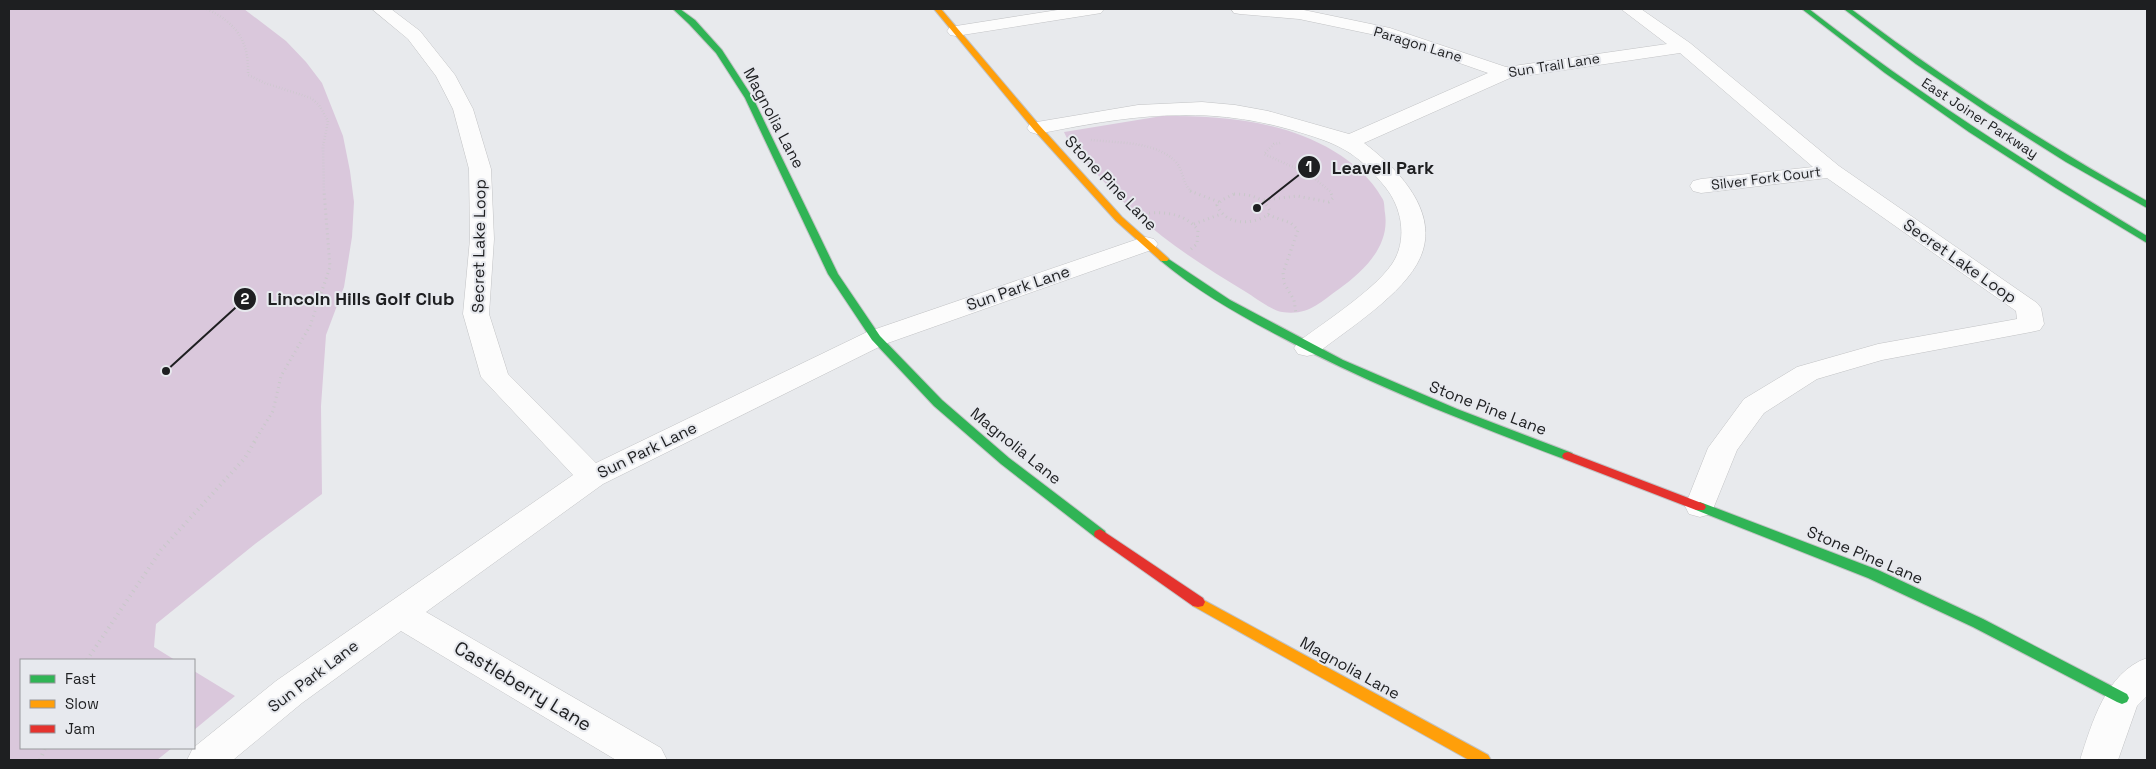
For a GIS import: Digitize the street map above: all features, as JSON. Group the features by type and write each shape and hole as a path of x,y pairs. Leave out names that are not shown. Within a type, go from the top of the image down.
{"street":[{"name":"Secret Lake Loop","path":"380,9 414,35 445,75 463,109 480,169 482,239 476,314 495,376 592,477"},
{"name":"Magnolia Lane","path":"676,9 692,22 719,52 749,98 833,274 876,338 938,403 1005,461 1112,543 1197,601 1483,760"},
{"name":"Stone Pine Lane","path":"936,9 1037,128 1119,219 1171,264 1236,308 1307,348 1436,406 1873,574 1978,622 2135,686"},
{"path":"956,31 1095,9"},
{"name":"Paragon Lane","path":"1240,9 1299,14 1390,33 1505,72"},
{"name":"Secret Lake Loop","path":"1630,9 1684,47 1831,171 2028,308 2031,324 1878,352 1807,373 1754,406 1723,448 1700,506"},
{"name":"East Joiner Parkway","path":"1805,9 1855,50 1928,103 2009,156 2147,240"},
{"name":"East Joiner Parkway","path":"1847,9 1885,39 1972,99 2062,156 2147,206"},
{"name":"Sun Trail Lane","path":"1348,142 1505,72 1684,47"},
{"path":"1037,128 1124,111 1168,107 1242,110 1281,119 1348,142 1385,172 1402,192 1412,214 1414,237 1408,258 1395,276 1372,297 1307,348"},
{"name":"Silver Fork Court","path":"1701,186 1831,171"},
{"name":"Sun Park Lane","path":"206,760 289,692 592,477 876,338 1146,244"},
{"name":"Castleberry Lane","path":"399,613 648,760"},
{"path":"2098,760 2135,686"}],"path":[{"path":"89,659 161,550 245,458 273,411 281,376 310,326 330,267 325,218 323,146 328,121 325,114 311,98 265,83 248,75 247,51 241,37 229,23 207,9"},
{"path":"1088,140 1138,146 1163,153 1179,164 1186,185 1192,193 1219,202"},
{"path":"1263,200 1270,207 1268,215 1259,220 1246,222 1232,220 1222,214 1218,208 1219,202 1228,196 1242,194 1263,200 1296,196 1329,202 1333,198 1332,193 1318,181 1300,170 1278,162 1264,154 1274,144 1284,144"},
{"path":"1119,219 1162,212 1179,215 1194,224 1198,230 1197,244 1171,264"},
{"path":"1194,224 1222,214"},
{"path":"1268,215 1291,223 1298,230 1297,240 1282,276 1285,286 1293,296 1307,348"}],"shaded area":[{"path":"9,9 244,9 286,41 306,62 322,83 343,136 350,171 354,202 352,237 344,287 326,335 321,406 322,494 255,544 156,624 154,647 173,659 20,659 20,749 171,749 157,760 9,760"},
{"path":"1162,116 1190,116 1257,123 1287,130 1334,151 1373,184 1383,200 1385,225 1379,247 1373,257 1348,282 1319,303 1306,310 1291,313 1269,307 1176,247 1129,208 1070,145 1064,132"},
{"path":"195,672 235,696 195,729"}],"traffic: fast":[{"path":"676,9 692,22 719,52 749,98 833,274 876,338 938,403 1005,461 1100,534"},
{"path":"1805,9 1887,72 1930,102 2059,186 2147,240"},
{"path":"1847,9 1919,63 1993,113 2147,205"},
{"path":"1164,259 1188,278 1226,303 1302,344 1452,411 1568,456"},
{"path":"1700,507 1873,574 1978,623 2122,698"}],"traffic: slow":[{"path":"937,9 1037,128 1119,219 1164,259"},
{"path":"1198,602 1483,760"}],"traffic: jam":[{"path":"1568,456 1700,507"},
{"path":"1100,534 1198,602"}],"place":[{"name":"Leavell Park","path":"1257,208"},
{"name":"Lincoln Hills Golf Club","path":"166,371"}]}
